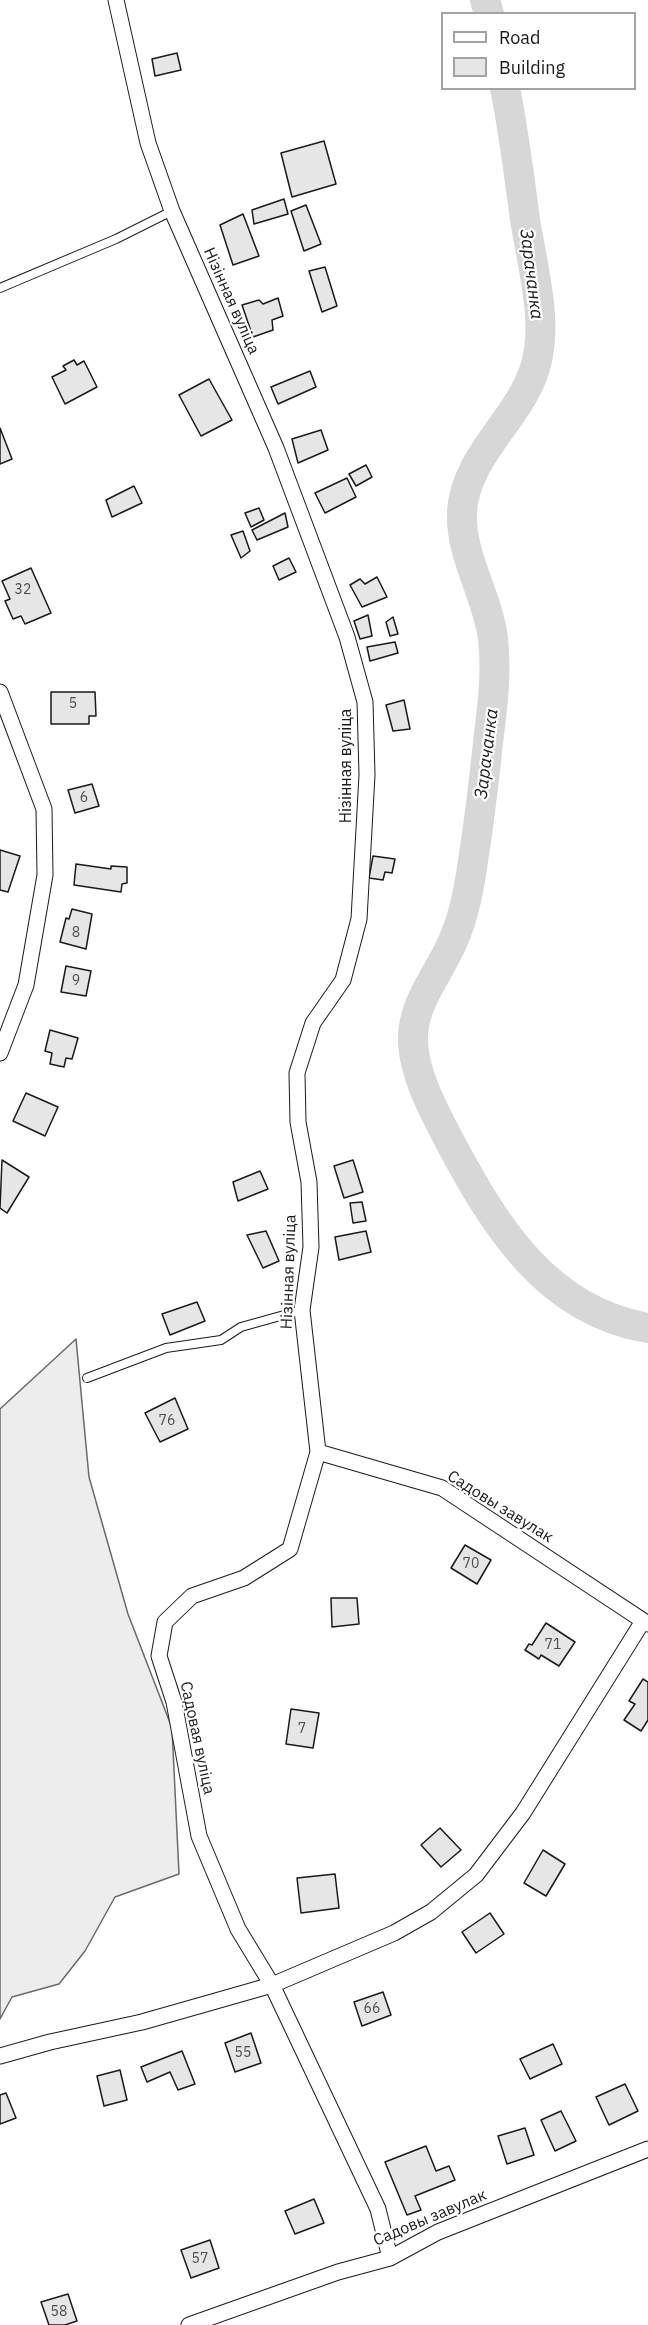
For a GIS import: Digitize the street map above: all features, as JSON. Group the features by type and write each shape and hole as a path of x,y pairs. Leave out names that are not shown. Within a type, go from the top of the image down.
{"street":[{"name":"Нізінная вуліца","path":"116,0 148,143 172,211 276,448 347,637 365,702 367,775 359,919 343,980 313,1023 297,1073 298,1122 309,1182 310,1247 302,1310 318,1452"},
{"path":"0,692 44,809 45,875 26,986 0,1053"},
{"name":"Садовы завулак","path":"318,1452 442,1488 645,1622"},
{"name":"Садовая вуліца","path":"318,1452 290,1549 244,1578 192,1596 165,1622 159,1656 174,1702 199,1836 238,1929 272,1985 378,2209 390,2258"},
{"path":"0,2056 50,2042 142,2022 272,1985 394,1933 430,1912 476,1875 523,1813 645,1622"},
{"name":"Садовы завулак","path":"189,2325 338,2272 390,2258 438,2232 648,2149"}],"lane":[{"path":"0,288 116,239 172,211"},
{"path":"87,1378 166,1348 221,1340 241,1327 302,1310"}],"shaded area":[{"path":"76,1339 89,1477 128,1614 172,1728 179,1874 115,1897 85,1951 59,1984 12,1997 0,2019 0,1409"}],"building":[{"path":"177,53 181,70 155,76 152,59"},
{"path":"324,141 336,184 292,197 281,153"},
{"path":"284,199 288,214 254,224 252,210"},
{"path":"306,205 321,244 304,251 291,211"},
{"path":"243,214 259,256 233,265 220,225"},
{"path":"325,267 337,306 322,312 309,271"},
{"path":"278,298 283,316 272,320 273,330 253,337 242,305 259,300 263,304"},
{"path":"74,360 77,365 84,361 97,387 65,404 52,377 66,370 63,366"},
{"path":"310,371 316,387 278,404 271,387"},
{"path":"209,379 232,420 201,436 179,395"},
{"path":"0,428 12,459 0,464"},
{"path":"321,430 328,450 298,463 292,439"},
{"path":"366,465 372,477 356,486 349,474"},
{"path":"347,478 356,497 325,513 315,493"},
{"path":"134,486 142,503 112,517 106,500"},
{"path":"259,508 264,520 251,527 245,513"},
{"path":"285,513 288,527 257,540 252,530"},
{"path":"243,531 250,551 241,558 231,535"},
{"path":"289,558 296,572 279,580 273,566"},
{"path":"31,568 51,613 25,624 21,616 13,619 5,601 10,599 2,581"},
{"path":"377,577 387,597 362,607 350,585 360,579 365,584"},
{"path":"368,615 372,636 360,639 354,621"},
{"path":"393,617 398,634 390,636 386,622"},
{"path":"395,642 398,653 370,661 367,647"},
{"path":"51,692 95,692 96,716 89,716 89,724 51,724"},
{"path":"404,700 410,729 393,731 386,705"},
{"path":"92,784 99,806 75,813 68,790"},
{"path":"0,850 20,856 8,892 0,890"},
{"path":"373,856 395,859 392,873 385,872 383,880 369,878"},
{"path":"76,864 111,869 111,866 127,867 127,883 122,884 121,892 74,885"},
{"path":"72,909 92,914 86,949 60,942 66,918 69,919"},
{"path":"66,966 91,971 86,996 61,992"},
{"path":"50,1030 78,1038 72,1059 66,1058 64,1067 50,1064 52,1053 45,1051"},
{"path":"26,1093 58,1107 45,1136 13,1121"},
{"path":"2,1160 29,1177 7,1213 0,1208"},
{"path":"353,1160 363,1192 344,1198 334,1166"},
{"path":"260,1171 268,1189 238,1201 233,1182"},
{"path":"362,1202 366,1221 353,1223 350,1203"},
{"path":"266,1231 279,1261 263,1268 247,1235"},
{"path":"366,1231 371,1252 339,1260 335,1237"},
{"path":"197,1302 205,1321 170,1335 162,1314"},
{"path":"175,1398 188,1429 160,1442 145,1413"},
{"path":"465,1545 491,1560 477,1584 451,1568"},
{"path":"331,1598 357,1598 359,1624 332,1627"},
{"path":"546,1623 575,1642 559,1666 541,1655 539,1659 525,1650 529,1644 532,1645"},
{"path":"643,1679 648,1682 648,1720 641,1731 624,1720 635,1704 629,1701"},
{"path":"291,1709 319,1713 313,1748 286,1744"},
{"path":"440,1828 461,1850 441,1867 421,1845"},
{"path":"543,1850 565,1864 546,1896 524,1883"},
{"path":"335,1874 339,1908 301,1913 297,1878"},
{"path":"490,1913 504,1934 476,1953 462,1932"},
{"path":"383,1992 391,2015 362,2026 354,2002"},
{"path":"251,2033 261,2063 235,2072 225,2043"},
{"path":"553,2044 562,2064 530,2079 520,2059"},
{"path":"182,2051 195,2084 178,2090 170,2072 147,2082 141,2067"},
{"path":"120,2070 127,2100 104,2106 97,2076"},
{"path":"625,2084 638,2111 609,2125 596,2097"},
{"path":"6,2093 16,2118 0,2124 0,2095"},
{"path":"561,2111 576,2141 555,2151 541,2120"},
{"path":"525,2128 534,2155 507,2164 498,2136"},
{"path":"426,2146 436,2171 449,2166 455,2180 415,2196 421,2210 407,2215 385,2162"},
{"path":"314,2199 324,2223 295,2234 285,2211"},
{"path":"210,2240 219,2268 191,2278 181,2250"},
{"path":"68,2294 77,2321 65,2325 49,2325 41,2302"}],"waterway":[{"name":"Зарачанка","path":"485,0 488,12"},
{"name":"Зарачанка","path":"505,90 538,295 540,334 534,371 526,389 482,456 465,492 462,512 465,544 486,607 493,639 492,704 471,876 461,920 447,954 421,1003 416,1016 413,1043 421,1081 449,1140 485,1203 527,1260 552,1283 580,1303 612,1319 648,1328"}]}
